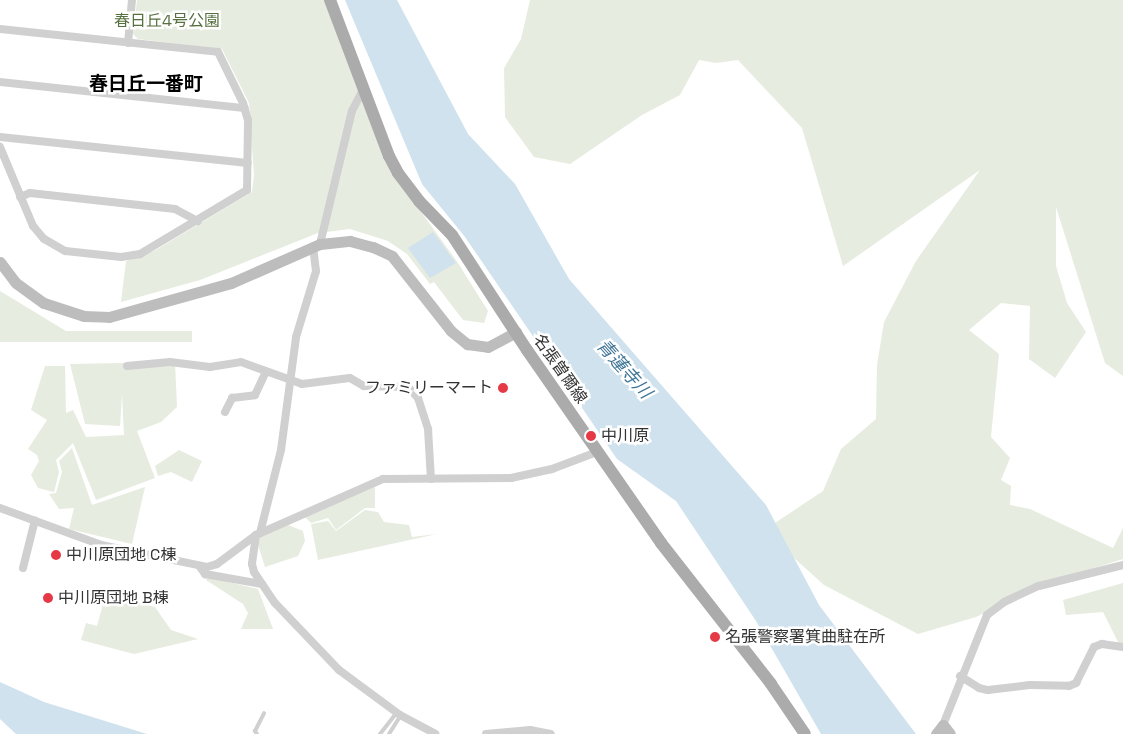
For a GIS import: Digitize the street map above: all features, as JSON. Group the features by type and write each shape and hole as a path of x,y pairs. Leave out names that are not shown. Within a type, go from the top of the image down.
{"main road":[{"name":"名張曽爾線","path":"330,0 363,89 398,173 419,201 452,235 597,452 661,543 770,684 805,734"}],"street":[{"path":"128,43 132,0"},
{"path":"0,29 218,52 245,108 248,163 247,190 198,221 134,255 121,257 71,252 54,246 39,234 20,197 0,147"},
{"path":"0,82 245,108"},
{"path":"363,89 352,111 316,246 316,271 299,323 281,450 258,534 252,564 262,584 275,603 340,670 399,714 435,734"},
{"path":"0,137 248,163"},
{"path":"20,197 30,192 174,208 198,221"},
{"path":"2,269 30,294 54,308 84,316 109,317 224,285 316,246 350,241 373,246 392,256 451,331 467,344 488,347 516,332"},
{"path":"127,366 170,362 210,367 242,362 302,384 350,378 364,386 404,386 413,390 423,409 431,442 431,479"},
{"path":"225,412 232,398 254,395 266,371"},
{"path":"0,508 101,545 200,567 217,564 258,534 383,479 511,478 552,469 597,452"},
{"path":"23,568 35,520"},
{"path":"942,732 960,676 987,614 1004,602 1039,586 1123,565"},
{"path":"200,567 205,574 262,584"},
{"path":"960,676 978,688 988,690 1030,685 1069,686 1076,683 1094,648 1102,644 1123,647"},
{"path":"486,734 530,730 551,734"}],"lane":[{"path":"257,734 255,731 264,713"},
{"path":"380,734 399,714"},
{"path":"389,734 399,714"}],"green space":[{"name":"春日丘4号公園","path":"137,0 324,0 385,162 458,263 488,311 484,323 463,320 434,282 430,284 407,254 388,241 350,229 318,233 200,280 121,302 126,261 154,251 252,192 254,175 249,103 222,49 138,39 133,34"},
{"path":"530,0 1123,0 1123,376 1105,363 1056,207 1056,266 1067,303 1086,332 1055,378 1029,359 1030,306 1001,303 969,330 999,354 991,437 1010,458 1001,480 1011,486 1010,505 1030,509 1113,548 1123,528 1123,559 1039,586 976,617 918,634 824,585 793,557 775,523 823,491 841,449 876,419 877,365 884,322 916,261 980,170 843,266 802,128 738,60 716,63 699,60 680,95 642,115 570,164 534,157 505,117 504,68 521,39"},
{"path":"0,291 66,331 192,331 192,342 0,342"},
{"path":"175,362 177,407 161,422 137,431 155,478 96,500 73,443 56,460 59,472 54,492 38,488 31,475 39,461 37,455 28,449 47,420 31,410 45,366 65,366 66,413 73,410 86,437 124,435 122,394 120,426 85,424 70,364"},
{"path":"72,448 92,505 145,487 132,544 69,529 74,508 59,509 49,494 56,493 62,472 59,461"},
{"path":"179,450 202,461 192,482 171,472 158,476 155,466"},
{"path":"375,487 375,508 365,508 336,530 328,518 311,523 303,515"},
{"path":"365,510 378,512 384,522 409,525 412,537 437,534 318,560 311,524 328,521 336,531"},
{"path":"288,525 303,531 305,541 298,556 265,567 255,535"},
{"path":"208,577 258,589 273,629 241,629 248,613 243,604 206,580"},
{"path":"1123,583 1123,652 1103,612 1066,615 1063,600"},
{"path":"106,593 155,607 171,630 198,639 134,654 81,640 86,623 97,626"}],"water":[{"name":"青蓮寺川","path":"345,0 397,0 468,134 515,184 569,279 766,505 819,605 916,734 821,734 756,621 676,501 617,459 465,237 422,184"},
{"path":"433,232 456,263 430,278 408,248"},
{"path":"0,682 44,702 147,734 16,734 0,719"}],"place":[{"name":"ファミリーマート","path":"503,388"},
{"name":"中川原","path":"591,436"},
{"name":"中川原団地 C棟","path":"56,555"},
{"name":"中川原団地 B棟","path":"48,598"},
{"name":"名張警察署箕曲駐在所","path":"715,637"}],"district":[{"name":"春日丘一番町","path":"146,84"}]}
